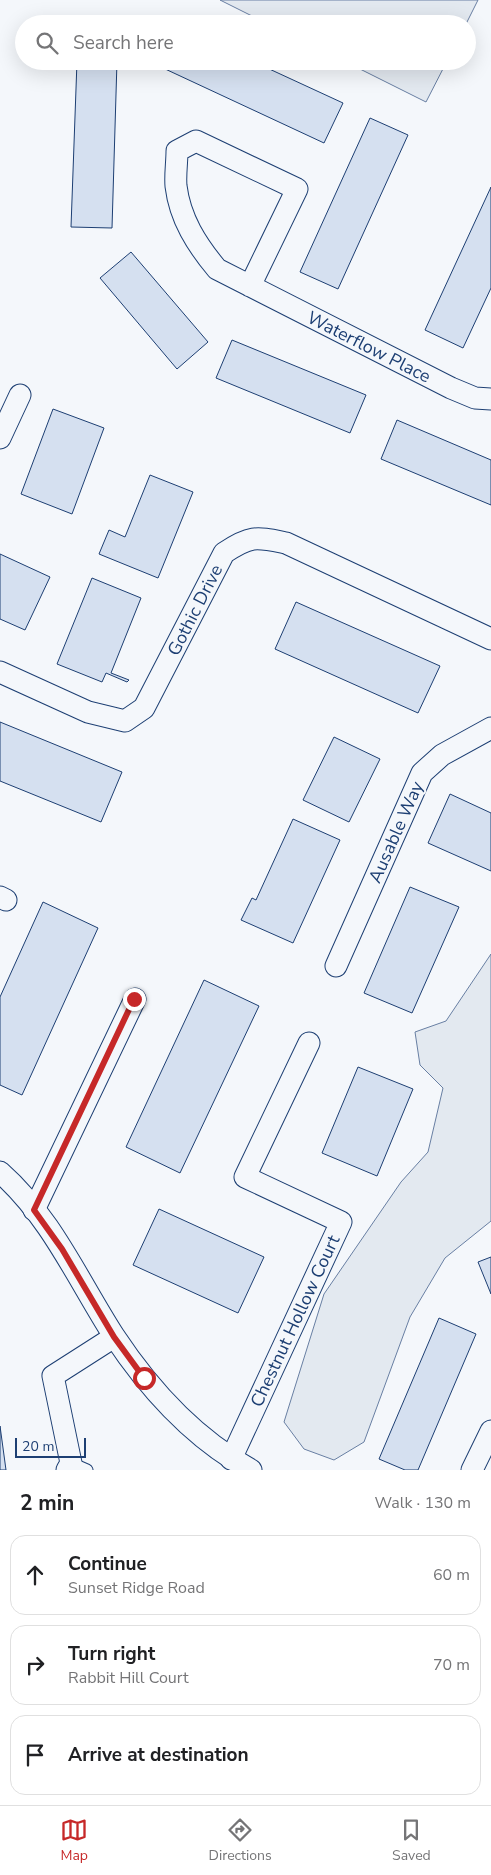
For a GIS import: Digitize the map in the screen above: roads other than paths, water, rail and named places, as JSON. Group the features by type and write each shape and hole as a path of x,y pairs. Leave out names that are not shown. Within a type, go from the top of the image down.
{"street":[{"name":"Waterflow Place","path":"250,286 297,189 196,141 177,151 176,185 184,220 202,251 217,269 250,286 450,388 475,398 491,399"},
{"path":"0,438 20,395"},
{"name":"Gothic Drive","path":"0,672 88,712 125,721 144,708 224,553 244,540 263,538 286,543 491,639"},
{"name":"Ausable Way","path":"336,966 422,774 442,755 491,728"},
{"path":"34,1210 134,999"},
{"name":"Chestnut Hollow Court","path":"231,1459 341,1222 245,1177 309,1043"},
{"path":"0,1172 34,1210 62,1249 114,1337 144,1378 178,1414 231,1459 251,1470"},
{"path":"75,1468 53,1376 114,1337"},
{"path":"472,1470 491,1431"}]}
